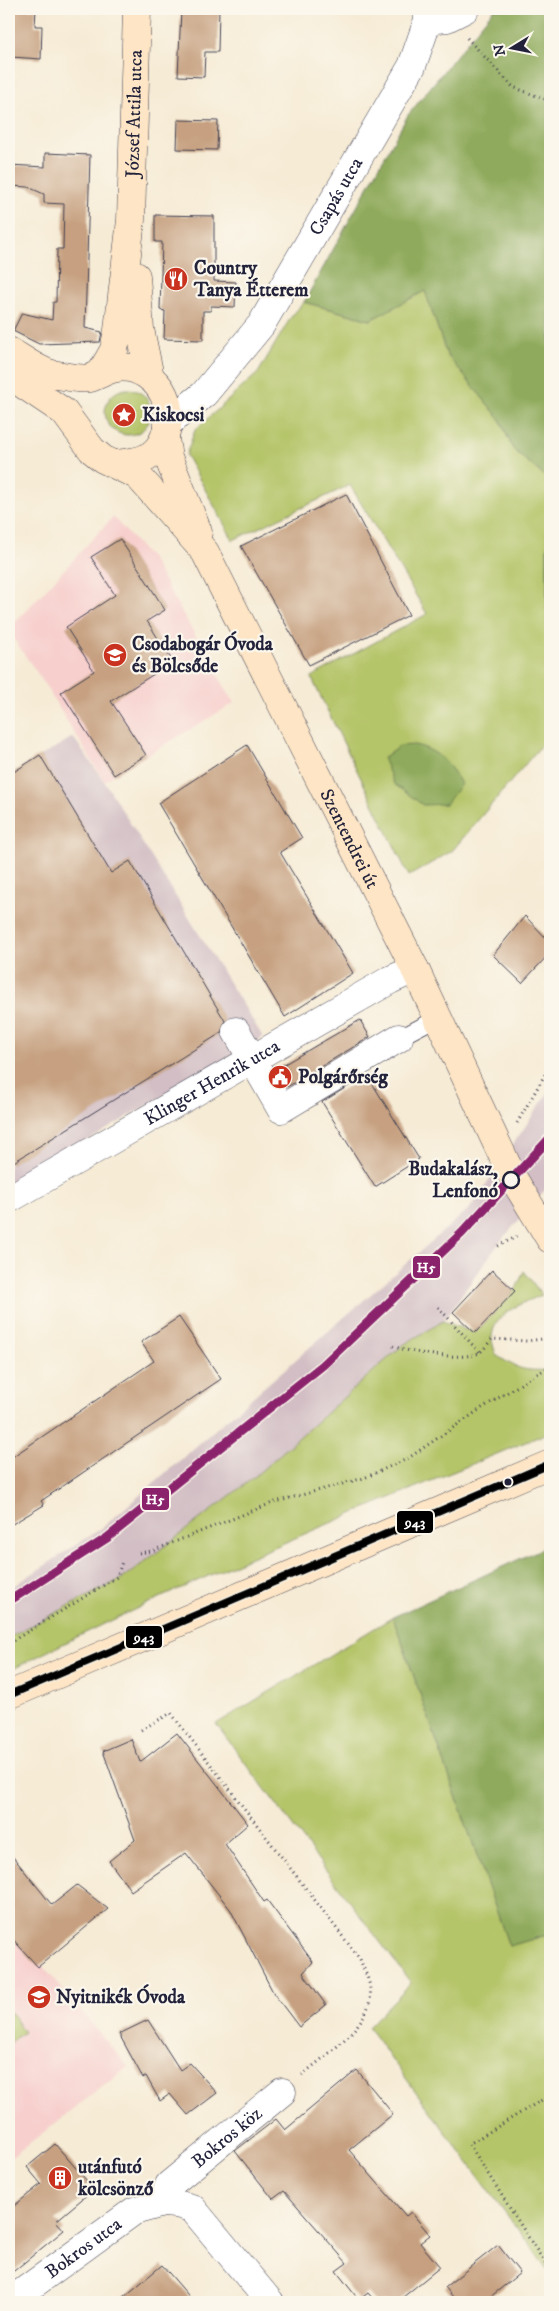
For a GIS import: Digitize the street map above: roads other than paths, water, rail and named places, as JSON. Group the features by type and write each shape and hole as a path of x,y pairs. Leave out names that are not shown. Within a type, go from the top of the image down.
{"main road":[{"name":"József Attila utca","path":"131,220 137,9"},
{"path":"79,432 77,411 80,397 114,350 131,220"},
{"path":"131,220 140,329 154,381 168,406 166,431 168,457 206,552"},
{"path":"9,351 50,373 96,375 114,368 128,369 137,370 154,381"},
{"path":"9,375 64,412 92,450 103,459 115,464 147,459 154,454 166,431"},
{"name":"Szentendrei út","path":"115,464 138,476 206,552 415,969 513,1178 550,1239"},
{"path":"9,1695 550,1464"}],"street":[{"name":"Csapás utca","path":"166,431 183,409 204,394 262,325 442,14"},
{"name":"Csapás utca","path":"154,381 179,387 197,384 221,372"},
{"name":"Klinger Henrik utca","path":"9,1198 390,980 415,969"},
{"path":"236,1031 281,1109 399,1038"},
{"name":"Bokros köz","path":"163,2203 169,2185 282,2092"},
{"path":"163,2203 192,2208 270,2302"},
{"name":"Bokros utca","path":"9,2302 134,2211 163,2203"}],"lane":[{"path":"399,1038 437,1018"}],"place":[{"name":"Country Tanya Étterem","path":"176,279"},
{"name":"Kiskocsi","path":"124,415"},
{"name":"Csodabogár Óvoda és Bölcsőde","path":"115,655"},
{"name":"Polgárőrség","path":"280,1077"},
{"name":"Budakalász, Lenfonó","path":"511,1180"},
{"name":"Nyitnikék Óvoda","path":"39,1997"},
{"name":"utánfutó kölcsönző","path":"60,2178"}]}
